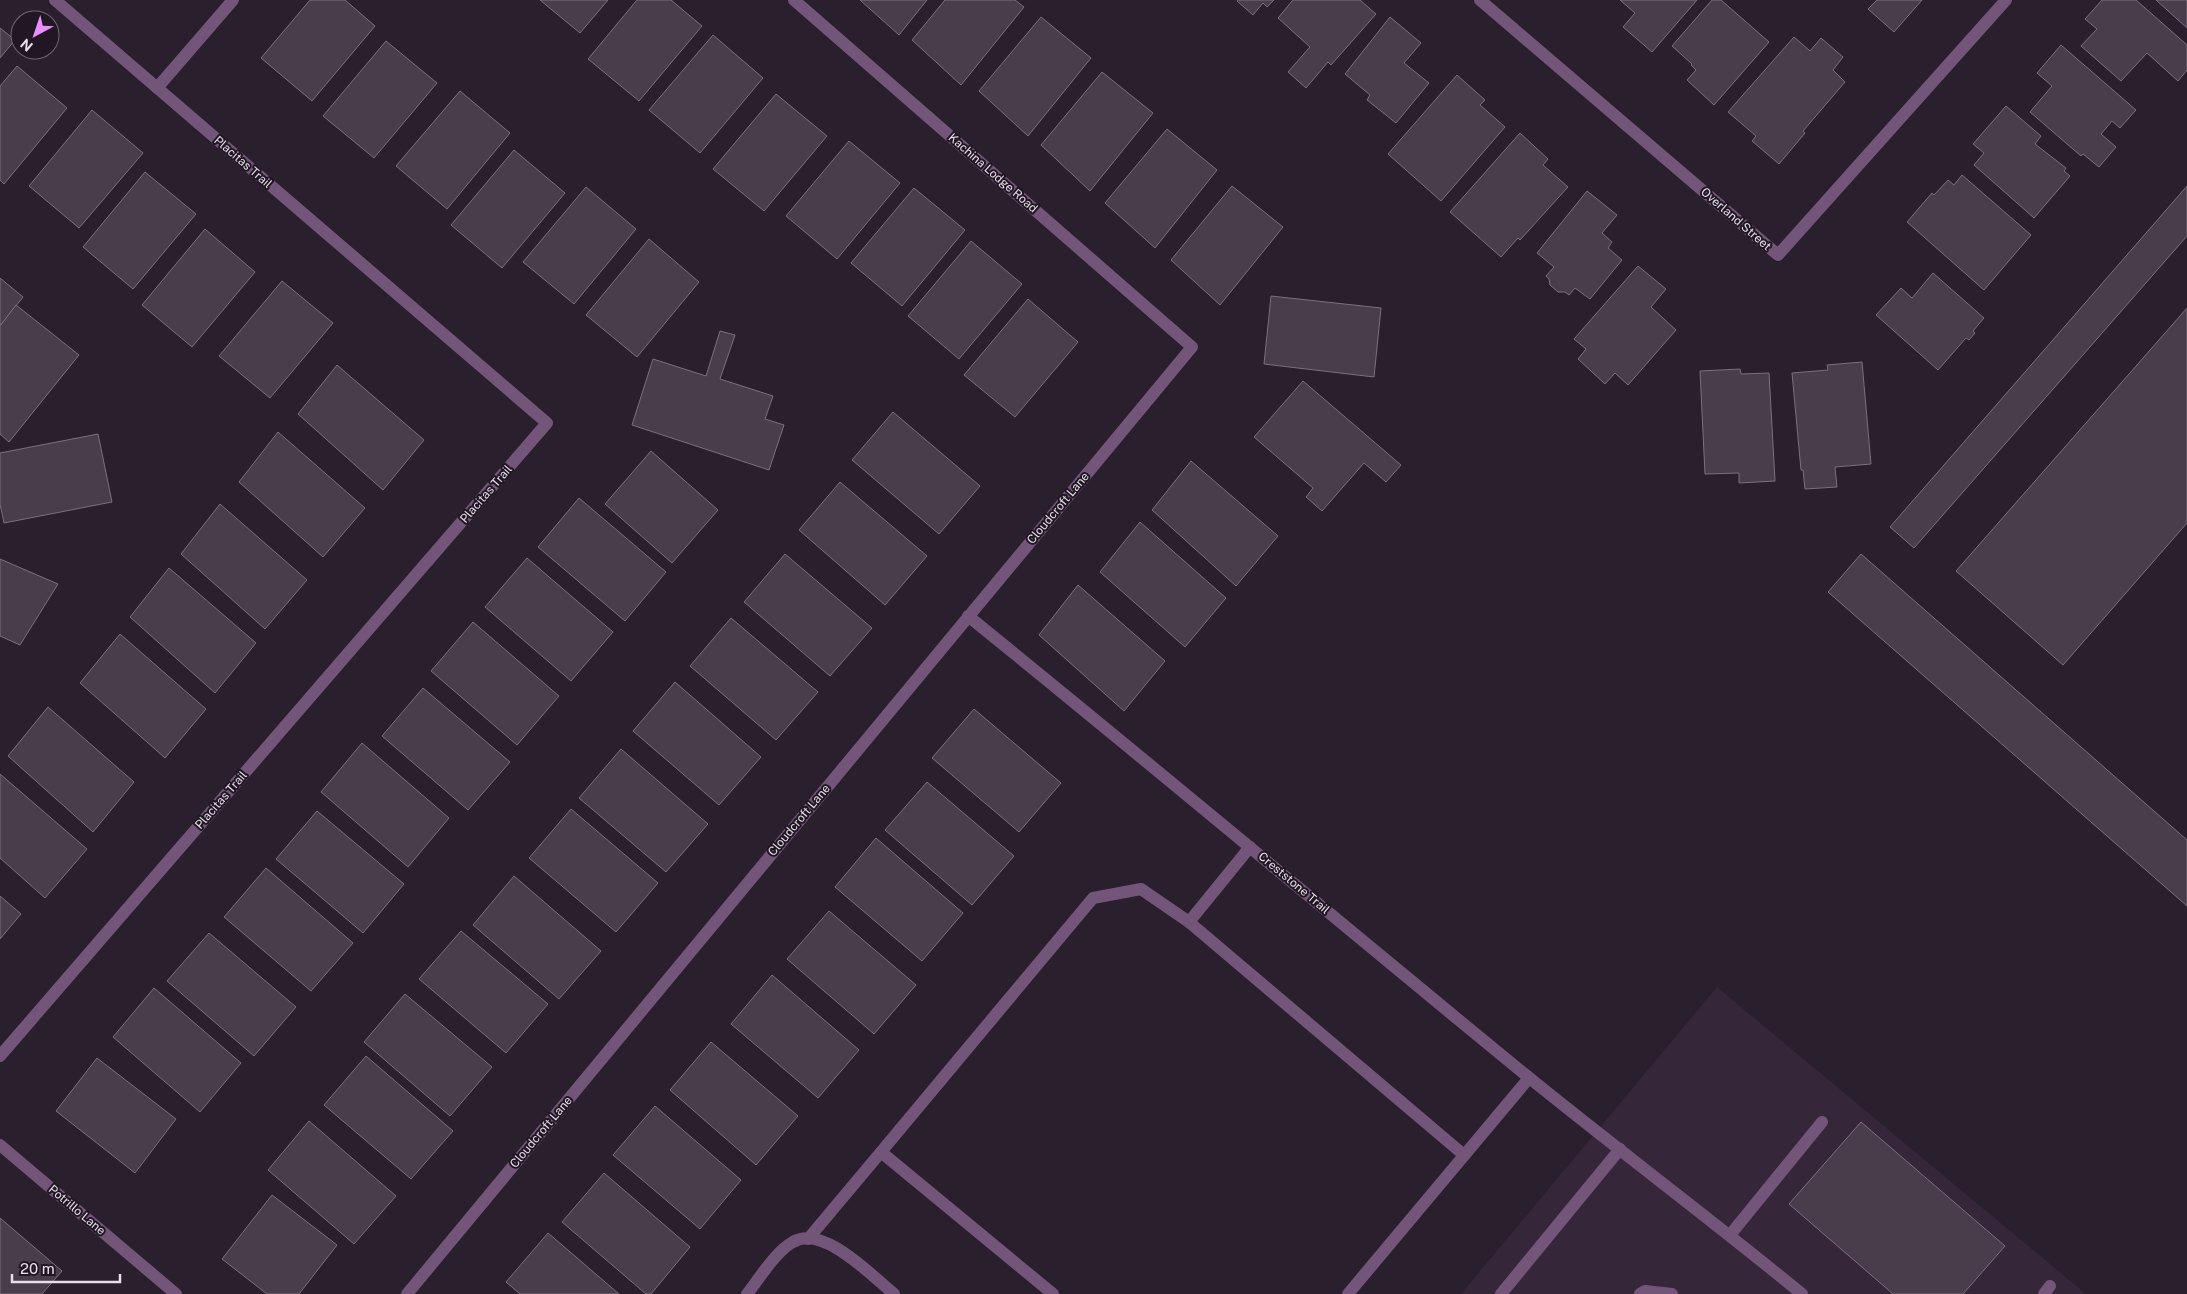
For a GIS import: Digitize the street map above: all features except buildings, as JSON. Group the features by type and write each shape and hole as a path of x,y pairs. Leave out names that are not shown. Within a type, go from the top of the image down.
{"street":[{"name":"Placitas Trail","path":"0,1056 547,423 55,0"},
{"path":"157,88 233,0"},
{"name":"Kachina Lodge Road","path":"794,0 1192,346"},
{"name":"Overland Street","path":"1480,0 1778,255 2006,0"},
{"name":"Cloudcroft Lane","path":"408,1294 1192,346"},
{"name":"Creststone Trail","path":"968,616 1529,1078 1730,1234 1802,1294"},
{"path":"1189,922 1250,847"},
{"path":"808,1239 1093,898 1141,888 1189,922 1464,1156"},
{"path":"1348,1294 1529,1078"},
{"path":"1730,1234 1822,1122"},
{"name":"Potrillo Lane","path":"0,1145 176,1294"},
{"path":"1502,1294 1620,1149"},
{"path":"881,1152 1053,1294"},
{"path":"747,1294 783,1249 794,1241 808,1239 823,1241 838,1247 878,1289 894,1294"},
{"path":"1640,1294 1645,1290 1672,1294"}],"shaded area":[{"path":"1717,987 2086,1294 1461,1294"}]}
